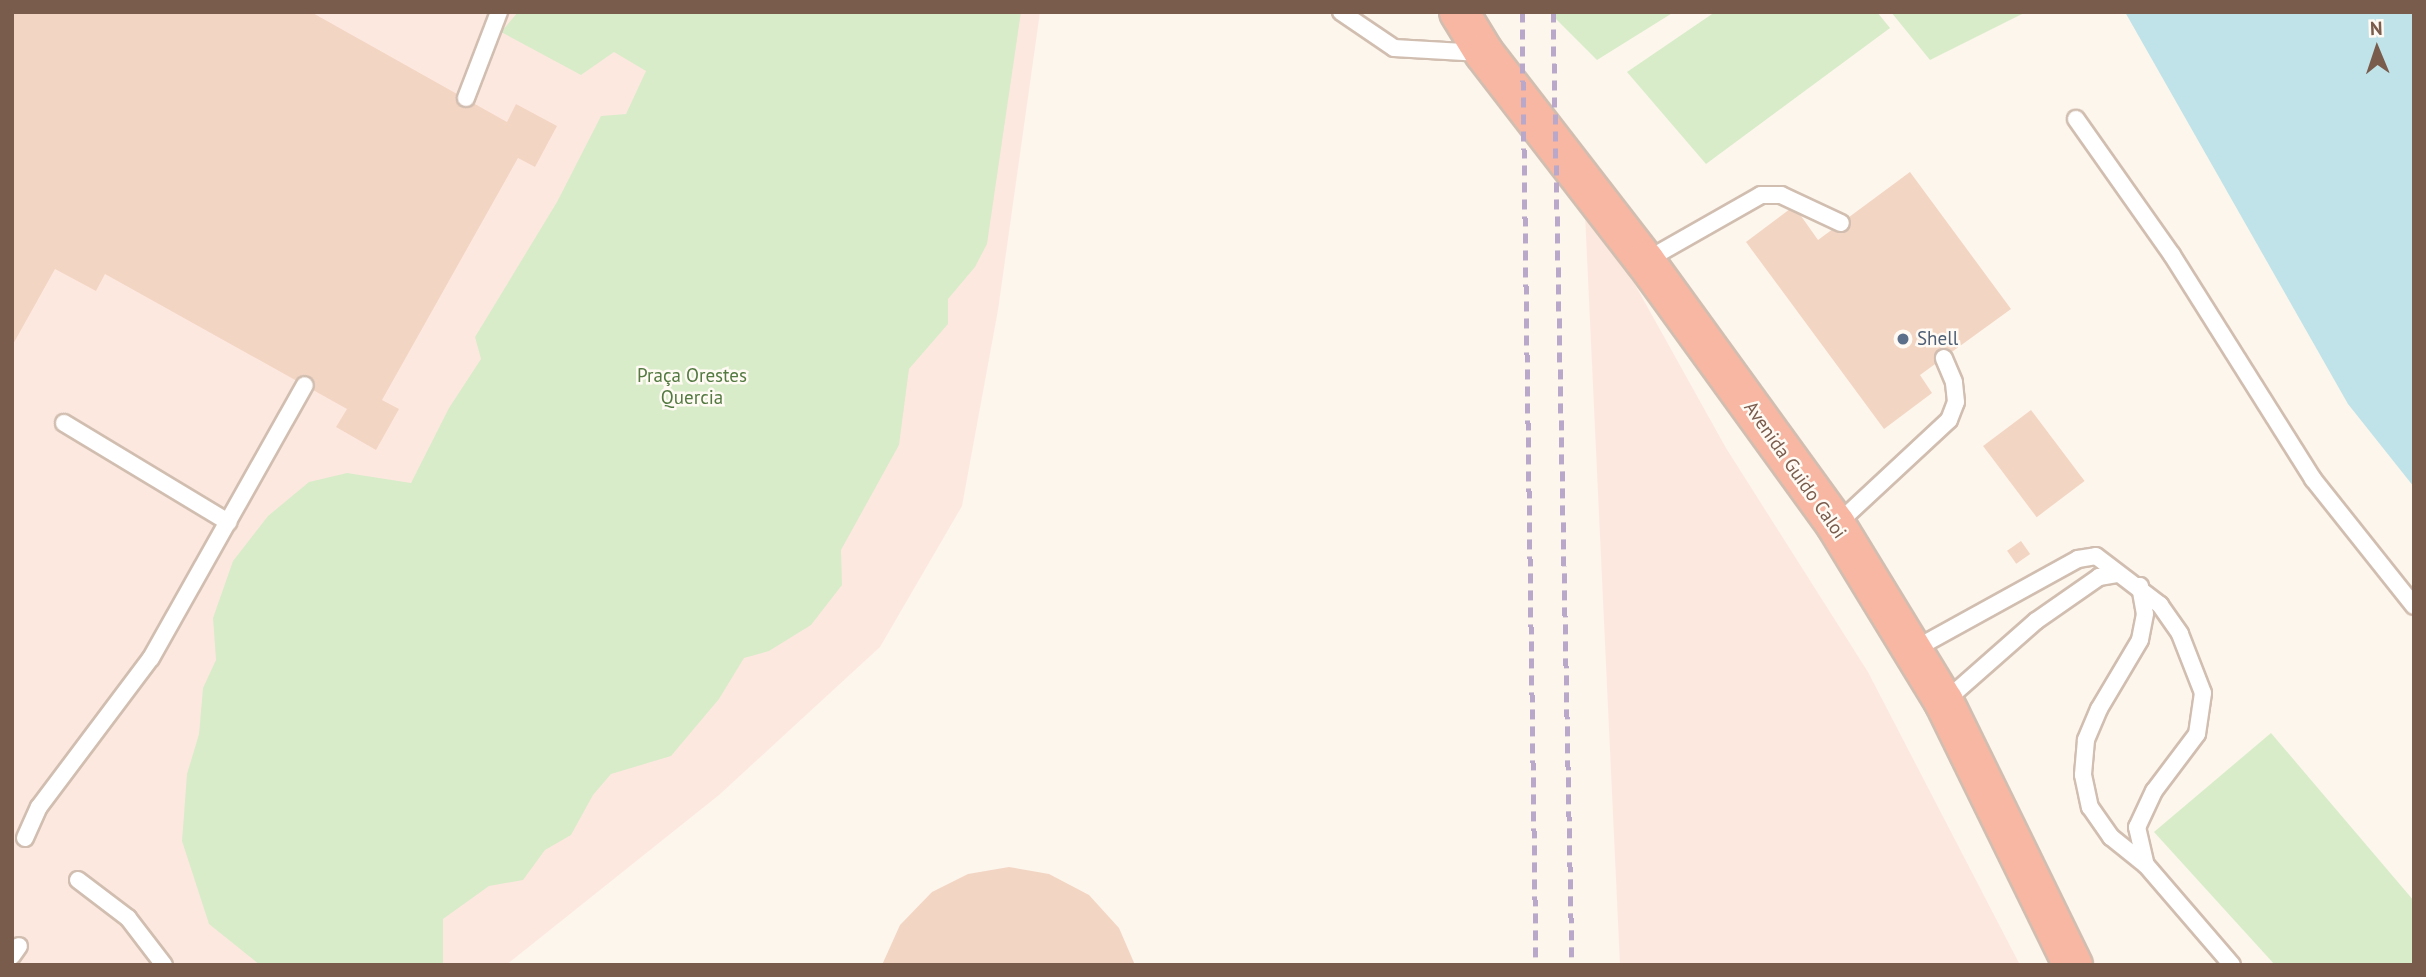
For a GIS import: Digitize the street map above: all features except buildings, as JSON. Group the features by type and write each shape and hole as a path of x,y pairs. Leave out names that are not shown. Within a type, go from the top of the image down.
{"highway":[{"name":"Avenida Guido Caloi","path":"1459,12 1484,53 1644,261 1836,524 1944,702 2073,965"}],"lane":[{"path":"466,99 499,12"},
{"path":"1340,12 1394,48 1484,53"},
{"path":"2076,119 2172,255 2313,479 2414,606"},
{"path":"1644,261 1761,195 1781,195 1841,223"},
{"path":"1836,524 1949,420 1956,401 1954,382 1944,358"},
{"path":"26,838 40,807 151,659 305,385"},
{"path":"64,422 228,522"},
{"path":"1913,650 2078,559 2096,556 2116,574 2140,586 2180,634 2203,693 2197,734 2139,816 2137,827 2146,865"},
{"path":"1944,702 2036,621 2099,577 2116,574"},
{"path":"2140,586 2145,614 2140,640 2099,709 2087,740 2083,775 2090,807 2104,827 2146,865 2232,965"},
{"path":"78,880 128,918 164,965"}],"shaded area":[{"path":"12,12 1040,12 998,310 962,506 880,647 719,795 506,965 12,965"},
{"path":"1584,193 1726,448 1868,672 2020,965 1620,965"}],"green space":[{"name":"Praça Orestes Quercia","path":"518,12 1021,12 987,244 975,267 948,299 948,324 909,369 899,445 841,550 842,585 811,625 769,651 744,658 719,699 671,756 611,774 593,795 571,835 545,850 523,880 489,886 443,919 443,965 260,965 209,924 182,841 187,774 199,734 203,688 216,660 213,618 233,561 268,516 309,482 347,473 411,483 449,408 481,359 475,337 557,202 601,116 626,114 646,71 614,52 581,75 501,32"},
{"path":"1549,12 1674,12 1597,60"},
{"path":"1715,12 1877,12 1890,28 1706,164 1627,72"},
{"path":"1891,12 2026,12 1930,60"},
{"path":"2271,733 2414,901 2412,965 2275,965 2154,832"}],"water":[{"path":"2125,12 2414,12 2414,487 2348,404"}],"railway":[{"path":"1522,12 1536,965"},
{"path":"1553,12 1572,965"}],"place":[{"name":"Shell","path":"1903,339"}]}
